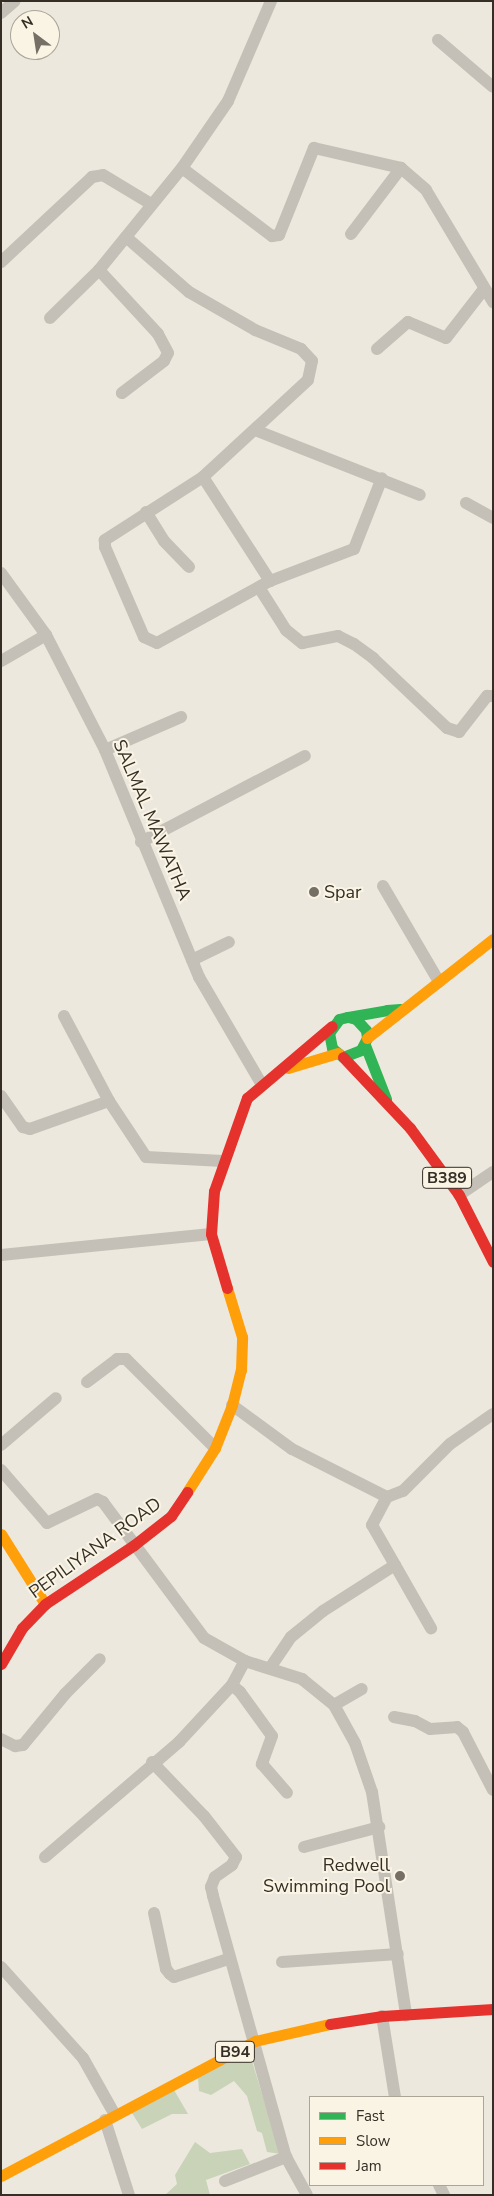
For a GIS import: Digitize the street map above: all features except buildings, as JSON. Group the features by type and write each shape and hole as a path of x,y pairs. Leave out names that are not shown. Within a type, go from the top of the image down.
{"main road":[{"path":"280,1071 308,1060 352,1055 394,1019 400,1009 439,982 493,939"},
{"path":"280,1071 332,1026 348,1017 400,1009"},
{"path":"348,1017 356,1019 366,1030 366,1042"},
{"path":"332,1026 328,1033 332,1048 341,1055"},
{"name":"B389","path":"366,1042 388,1104"},
{"name":"B389","path":"341,1055 410,1128 459,1195 493,1262"},
{"name":"PEPILIYANA ROAD","path":"1,1664 22,1628 45,1604 134,1545 171,1516 184,1501 214,1448 232,1405 241,1370 242,1337 211,1234 214,1190 247,1098 280,1071"},
{"path":"1,1534 45,1604"},
{"name":"B94","path":"1,2176 256,2042 314,2026 382,2016 493,2010"}],"street":[{"path":"1,13 15,1"},
{"path":"50,318 99,270 182,168 228,101 271,1"},
{"path":"438,40 493,88"},
{"path":"182,168 272,236 279,235 314,148 401,168 426,190 493,302"},
{"path":"351,234 401,168"},
{"path":"1,262 92,177 103,175 151,204"},
{"path":"126,237 189,292 255,330 301,349 312,361 308,380 204,477 113,532 105,540 105,547 144,637 151,642 157,643 265,585 354,549 382,478"},
{"path":"99,270 158,334 168,353 164,361 122,393"},
{"path":"376,348 408,322 446,338 484,288"},
{"path":"255,430 382,478 420,495"},
{"path":"204,477 265,585 286,630 302,643 338,636 354,644 373,658 447,728 459,732 487,696 493,696"},
{"path":"466,503 493,518"},
{"path":"146,512 164,541 190,566"},
{"name":"SALMAL MAWATHA","path":"1,573 46,635 105,750 141,842 192,960 262,1085"},
{"path":"1,661 46,635"},
{"path":"105,750 181,717"},
{"path":"141,842 305,756"},
{"path":"383,886 439,982"},
{"path":"192,960 229,942"},
{"path":"64,1016 109,1101 146,1157 223,1161"},
{"path":"1,1096 23,1128 30,1129 109,1101"},
{"path":"459,1195 493,1172"},
{"path":"1,1254 211,1234"},
{"path":"87,1382 117,1359 126,1359 214,1448"},
{"path":"1,1444 56,1398"},
{"path":"232,1405 292,1449 387,1497"},
{"path":"432,1628 372,1525 387,1497 404,1491 450,1444 493,1414"},
{"path":"1,1470 47,1523 97,1499 103,1502 204,1638 246,1661 302,1679 334,1705 355,1743 372,1792 379,1827 406,2015"},
{"path":"270,1668 291,1638 323,1610 395,1565"},
{"path":"1,1739 15,1746 24,1744 65,1694 100,1659"},
{"path":"45,1857 152,1762 179,1742 232,1685 246,1661"},
{"path":"232,1685 240,1692 272,1736 262,1764 287,1793"},
{"path":"334,1705 362,1690"},
{"path":"394,1716 415,1721 430,1729 457,1727 463,1732 493,1790"},
{"path":"152,1762 204,1816 236,1858 232,1865 216,1877 211,1887 228,1959 256,2042 286,2157 302,2194"},
{"path":"304,1847 379,1827"},
{"path":"154,1914 166,1969 170,1974 174,1976 228,1959"},
{"path":"282,1962 398,1954"},
{"path":"1,1967 83,2058 110,2118 129,2195"},
{"path":"382,2016 395,2096"},
{"path":"225,2181 286,2157"}],"green space":[{"path":"249,2052 281,2154 267,2152 262,2133 257,2131 247,2096 234,2081 211,2095 199,2091 198,2077"},
{"path":"174,2090 188,2114 172,2114 142,2129 132,2113"},
{"path":"195,2142 210,2153 242,2149 250,2164 206,2180 210,2195 165,2195 177,2184 175,2175"}],"traffic: fast":[{"path":"348,1017 356,1019 366,1030 367,1038 361,1050 343,1057 332,1048 329,1033 339,1019 348,1017 387,1010 400,1009"},
{"path":"365,1045 386,1099"}],"traffic: slow":[{"path":"367,1038 493,939"},
{"path":"288,1068 338,1053"},
{"path":"187,1492 215,1448 232,1405 241,1370 242,1337 227,1288"},
{"path":"1,1534 45,1604"},
{"path":"1,2176 255,2041 330,2024"}],"traffic: jam":[{"path":"227,1288 211,1234 214,1191 247,1098 332,1026"},
{"path":"343,1057 410,1128 459,1195 493,1262"},
{"path":"1,1664 22,1628 45,1604 134,1545 171,1516 187,1492"},
{"path":"330,2024 382,2016 493,2009"}],"place":[{"name":"Spar","path":"314,892"},
{"name":"Redwell Swimming Pool","path":"400,1876"}]}
